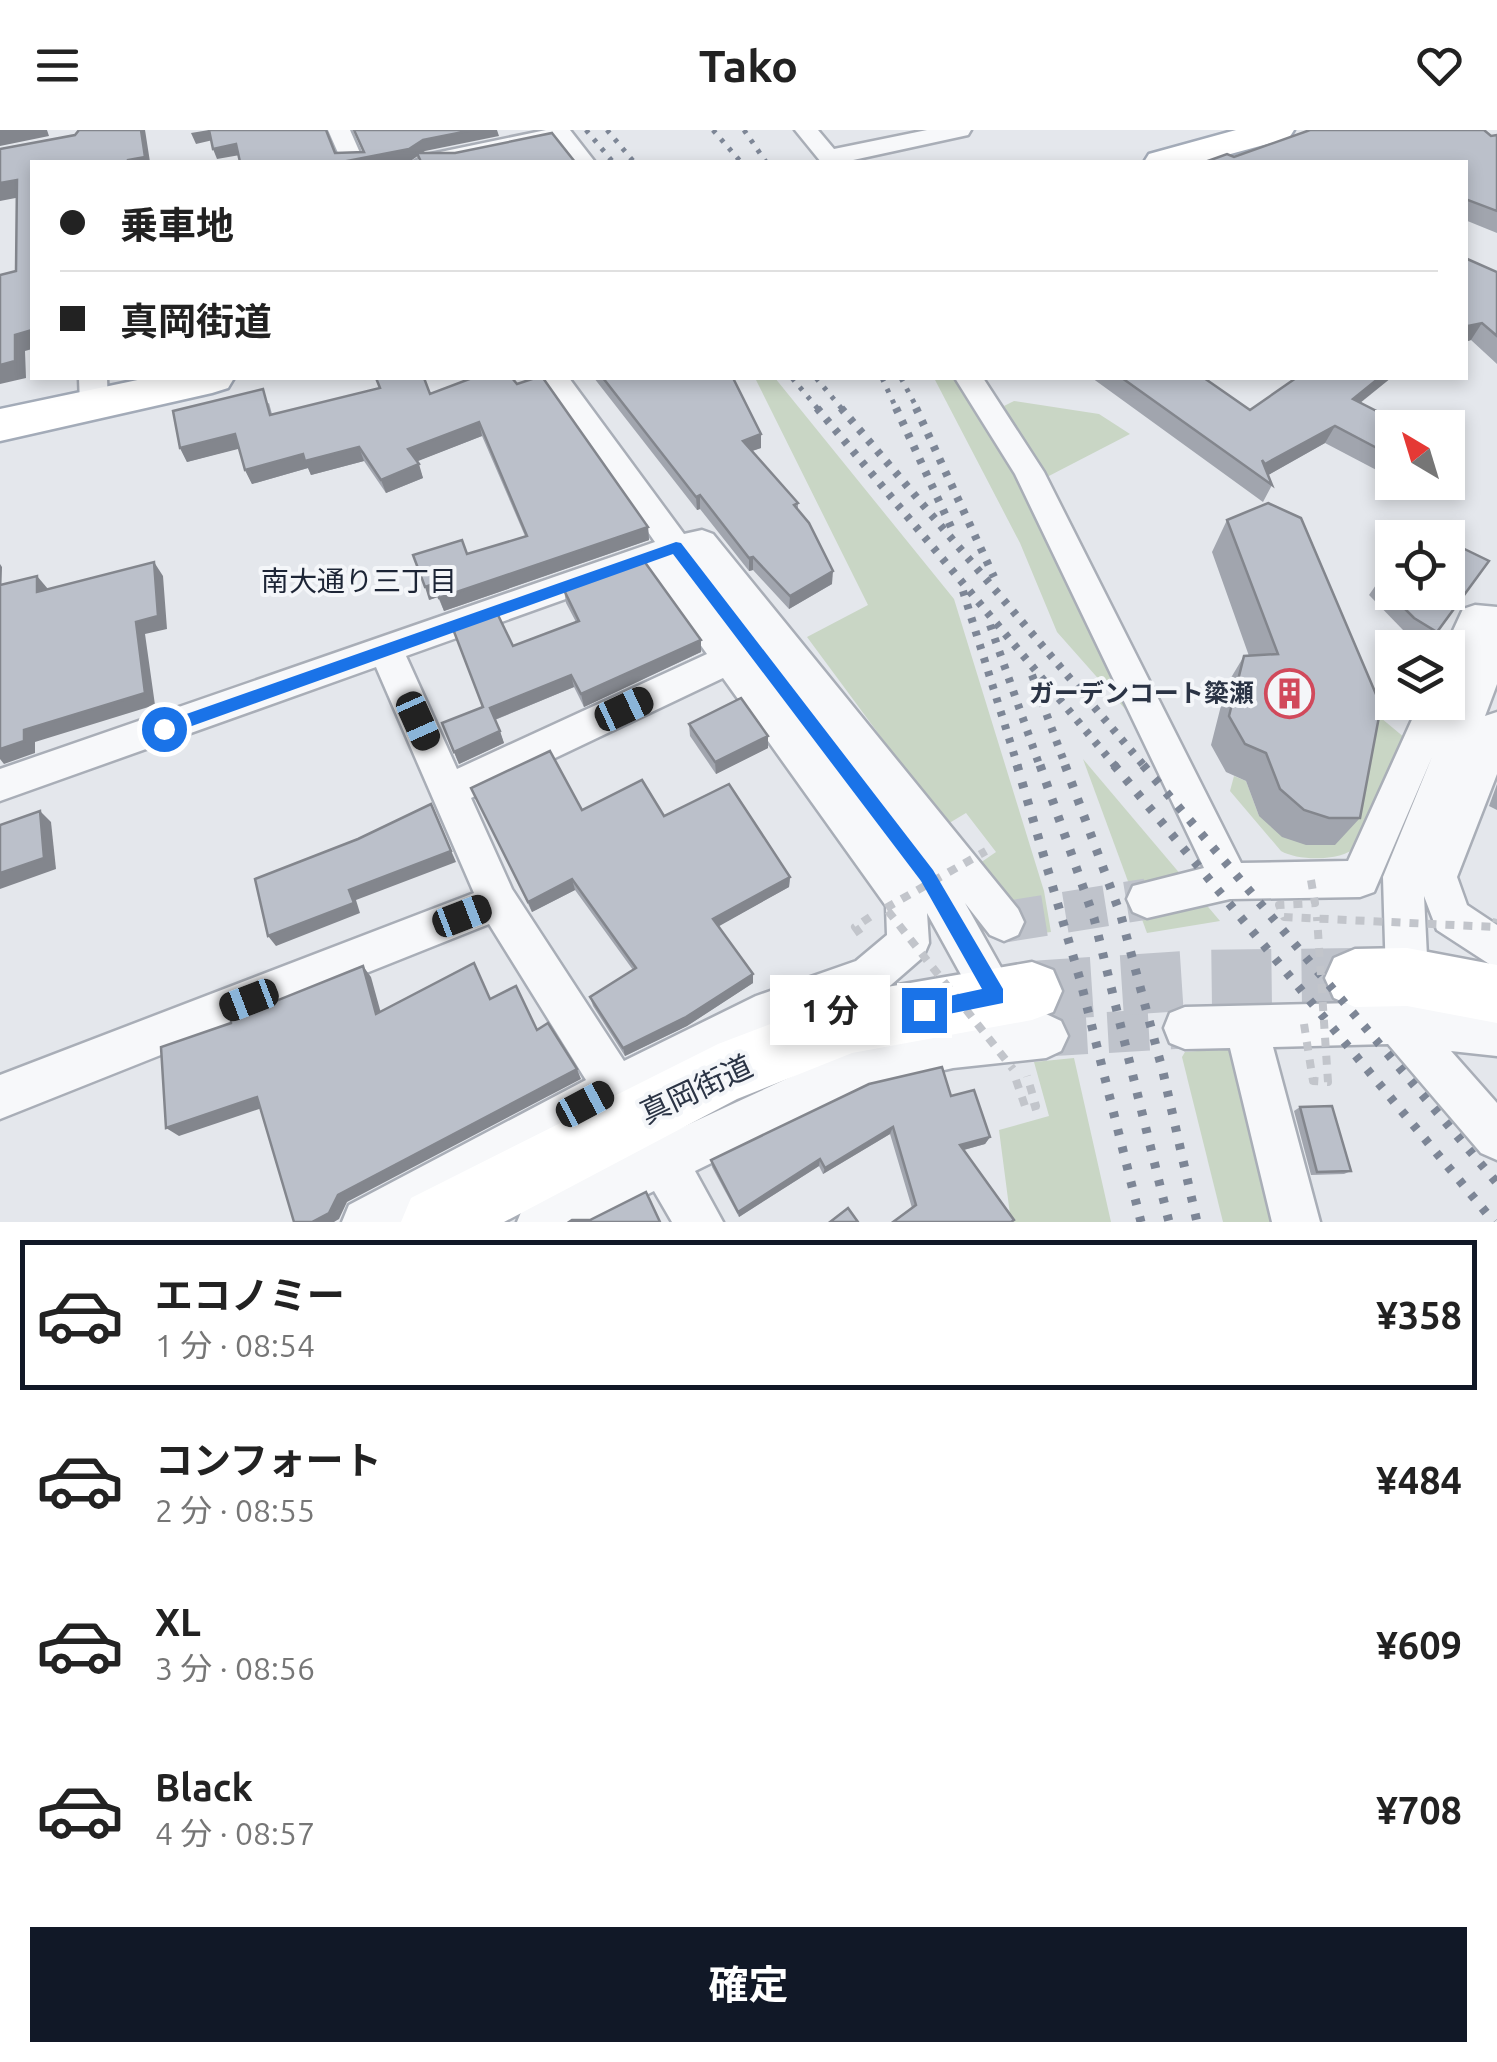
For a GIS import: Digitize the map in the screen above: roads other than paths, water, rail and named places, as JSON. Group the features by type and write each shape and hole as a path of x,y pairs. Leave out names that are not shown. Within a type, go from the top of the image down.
{"main road":[{"path":"1169,160 1276,130"},
{"path":"1137,160 1234,141"},
{"path":"1194,160 1234,141"},
{"path":"0,425 93,391 194,380"}],"street":[{"path":"339,130 352,160"},
{"path":"806,130 832,160 960,130"},
{"path":"435,160 559,132 581,160"},
{"path":"366,1222 616,1088 771,1011 869,978 908,942 906,900 730,659 557,380"},
{"path":"970,380 1028,472 1230,881"},
{"path":"0,785 702,542 1004,922"},
{"path":"541,1222 860,1067 952,1046 1024,1021 927,876 665,552"},
{"path":"1465,642 1476,618 1497,620"},
{"path":"1497,640 1403,877 1386,993 1497,1137"},
{"path":"386,651 498,902 616,1088"},
{"path":"449,791 730,659"},
{"path":"1147,898 1230,881 1314,898 1360,879 1430,720"},
{"path":"1497,727 1437,878 1451,917 1497,950"},
{"path":"0,1097 498,902"},
{"path":"1386,993 1497,1034"},
{"path":"1185,1028 1304,1024 1386,993 1497,994"},
{"name":"真岡街道","path":"435,1222 718,1075 852,1023 1024,1021"},
{"path":"1246,1024 1296,1222"},
{"path":"662,1160 699,1222"}],"tunnel":[{"path":"1004,922 1147,899"},
{"path":"1032,991 1199,980 1355,978"},
{"path":"1046,1036 1185,1028"}],"railway":[{"path":"586,130 611,160"},
{"path":"607,130 632,160"},
{"path":"713,130 739,160"},
{"path":"744,130 765,160"},
{"path":"794,380 819,410"},
{"path":"818,380 843,410"},
{"path":"883,380 897,410"},
{"path":"902,380 918,410"},
{"path":"817,408 1116,767"},
{"path":"841,408 1145,767"},
{"path":"896,408 951,527"},
{"path":"916,408 994,577"},
{"path":"963,591 1018,767"},
{"path":"990,625 1040,767"},
{"path":"1032,675 1066,767"},
{"path":"1017,765 1081,983 1141,1222"},
{"path":"1040,765 1094,918 1169,1222"},
{"path":"1065,765 1121,916 1163,1072 1197,1222"},
{"path":"1114,765 1494,1222"},
{"path":"1143,765 1497,1183"}],"place":[{"name":"ガーデンコート簗瀬","path":"1289,693"}],"district":[{"name":"南大通り三丁目","path":"359,580"}]}
